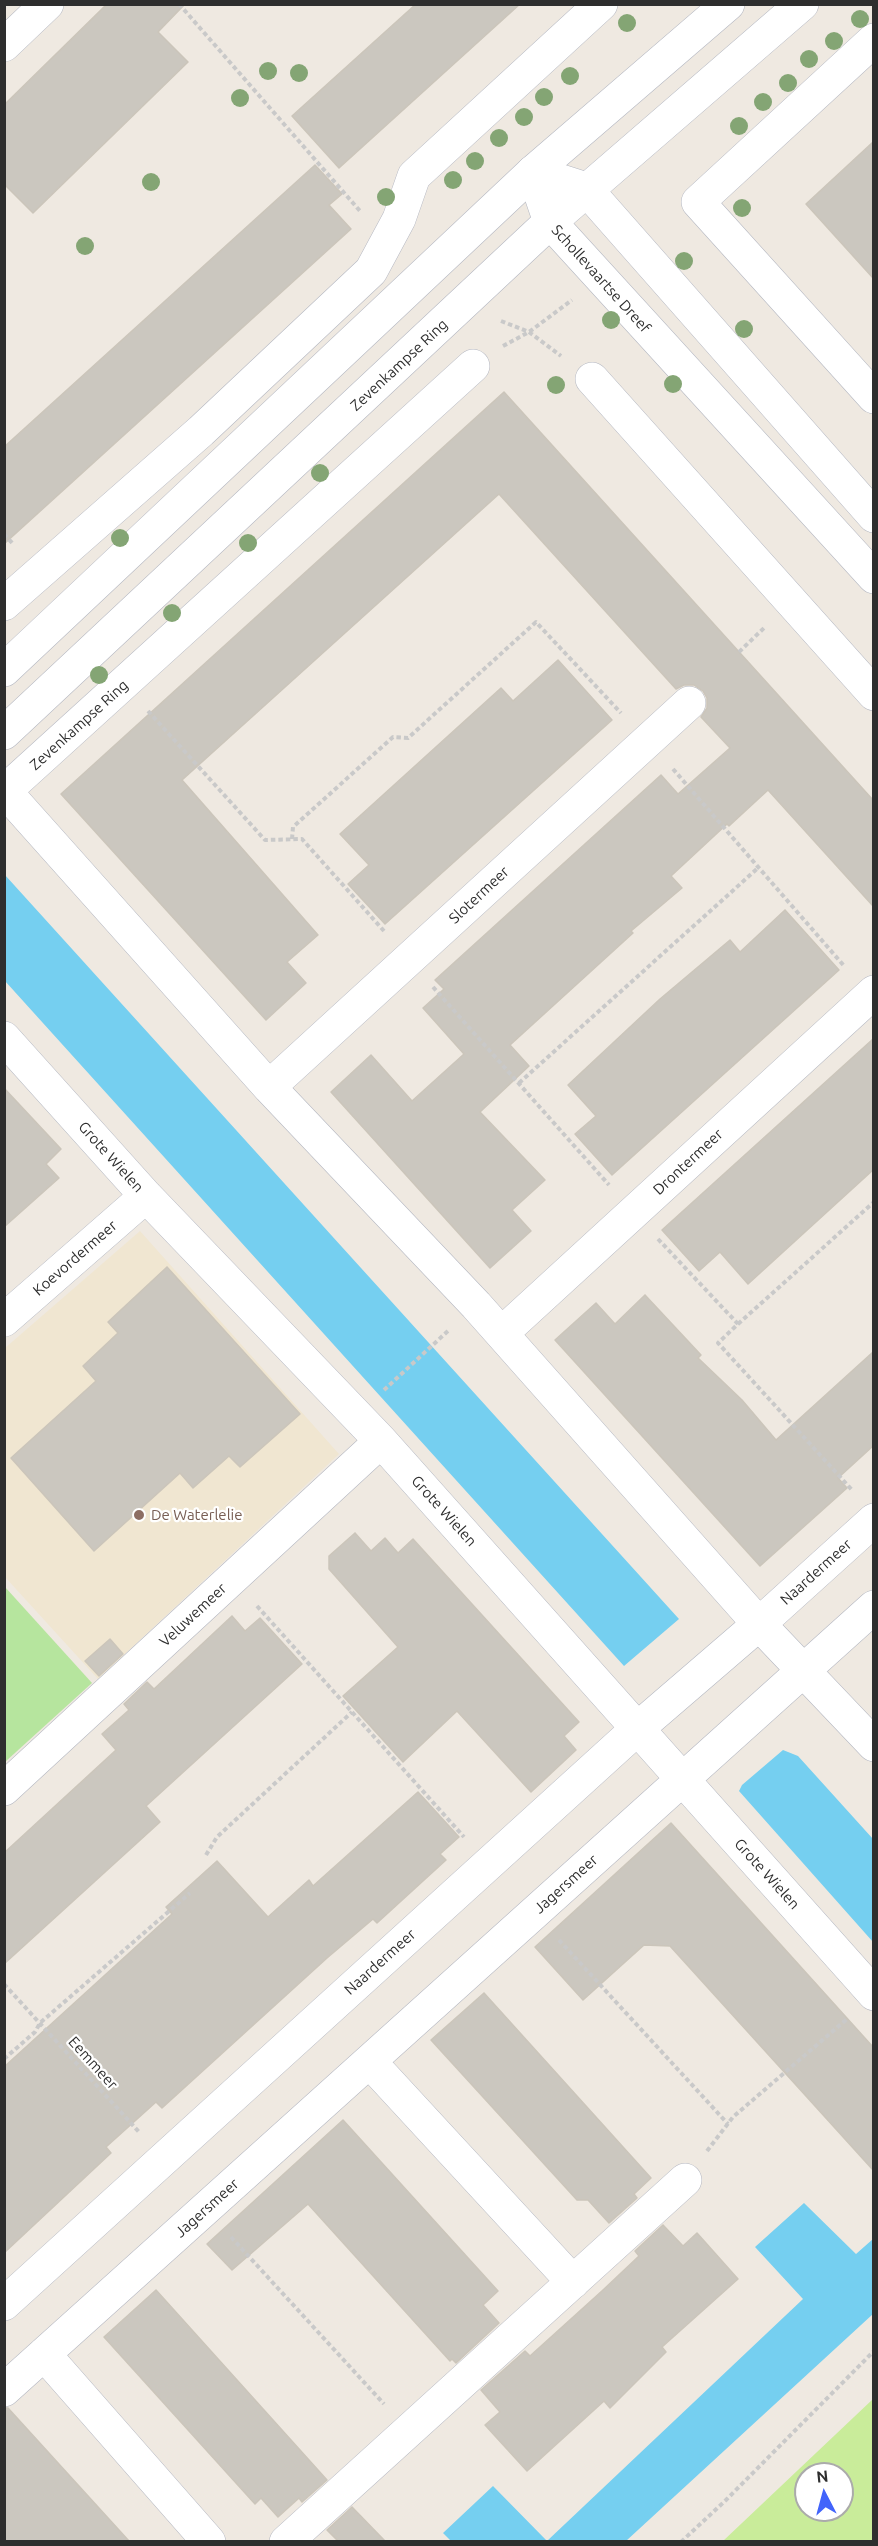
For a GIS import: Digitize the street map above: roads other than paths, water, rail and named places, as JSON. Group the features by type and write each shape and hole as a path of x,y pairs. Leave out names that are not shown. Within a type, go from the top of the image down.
{"street":[{"path":"4,45 47,4"},
{"path":"4,604 201,431 371,271 399,219 414,176 601,4"},
{"path":"4,670 533,172 728,4"},
{"name":"Zevenkampse Ring","path":"4,733 549,222 802,4"},
{"path":"873,40 698,202 873,397"},
{"path":"533,172 586,189 873,516"},
{"name":"Schollevaartse Dreef","path":"533,172 549,222 873,577"},
{"name":"Zevenkampse Ring","path":"5,791 473,366"},
{"path":"592,379 873,694"},
{"name":"Slotermeer","path":"269,1087 688,703"},
{"path":"5,791 269,1087 502,1333 759,1624 873,1745"},
{"name":"Drontermeer","path":"502,1333 873,992"},
{"name":"Grote Wielen","path":"4,1038 146,1196 381,1441 683,1779 865,2002"},
{"name":"Koevordermeer","path":"4,1320 146,1196"},
{"name":"Veluwemeer","path":"4,1788 381,1441"},
{"name":"Naardermeer","path":"4,2304 637,1729 759,1624 866,1508"},
{"path":"683,1779 873,1607"},
{"name":"Jagersmeer","path":"4,2390 683,1779"},
{"path":"370,2062 573,2282"},
{"path":"286,2541 685,2180"},
{"path":"44,2354 209,2541"}],"water":[{"path":"5,875 679,1619 624,1666 5,981"},
{"path":"783,1750 798,1756 873,1839 873,1942 739,1791 742,1785"},
{"path":"804,2203 856,2254 873,2239 873,2314 626,2541 547,2541 803,2299 755,2247"},
{"path":"493,2486 547,2541 451,2541 443,2533"}],"place":[{"name":"De Waterlelie","path":"139,1515"}]}
